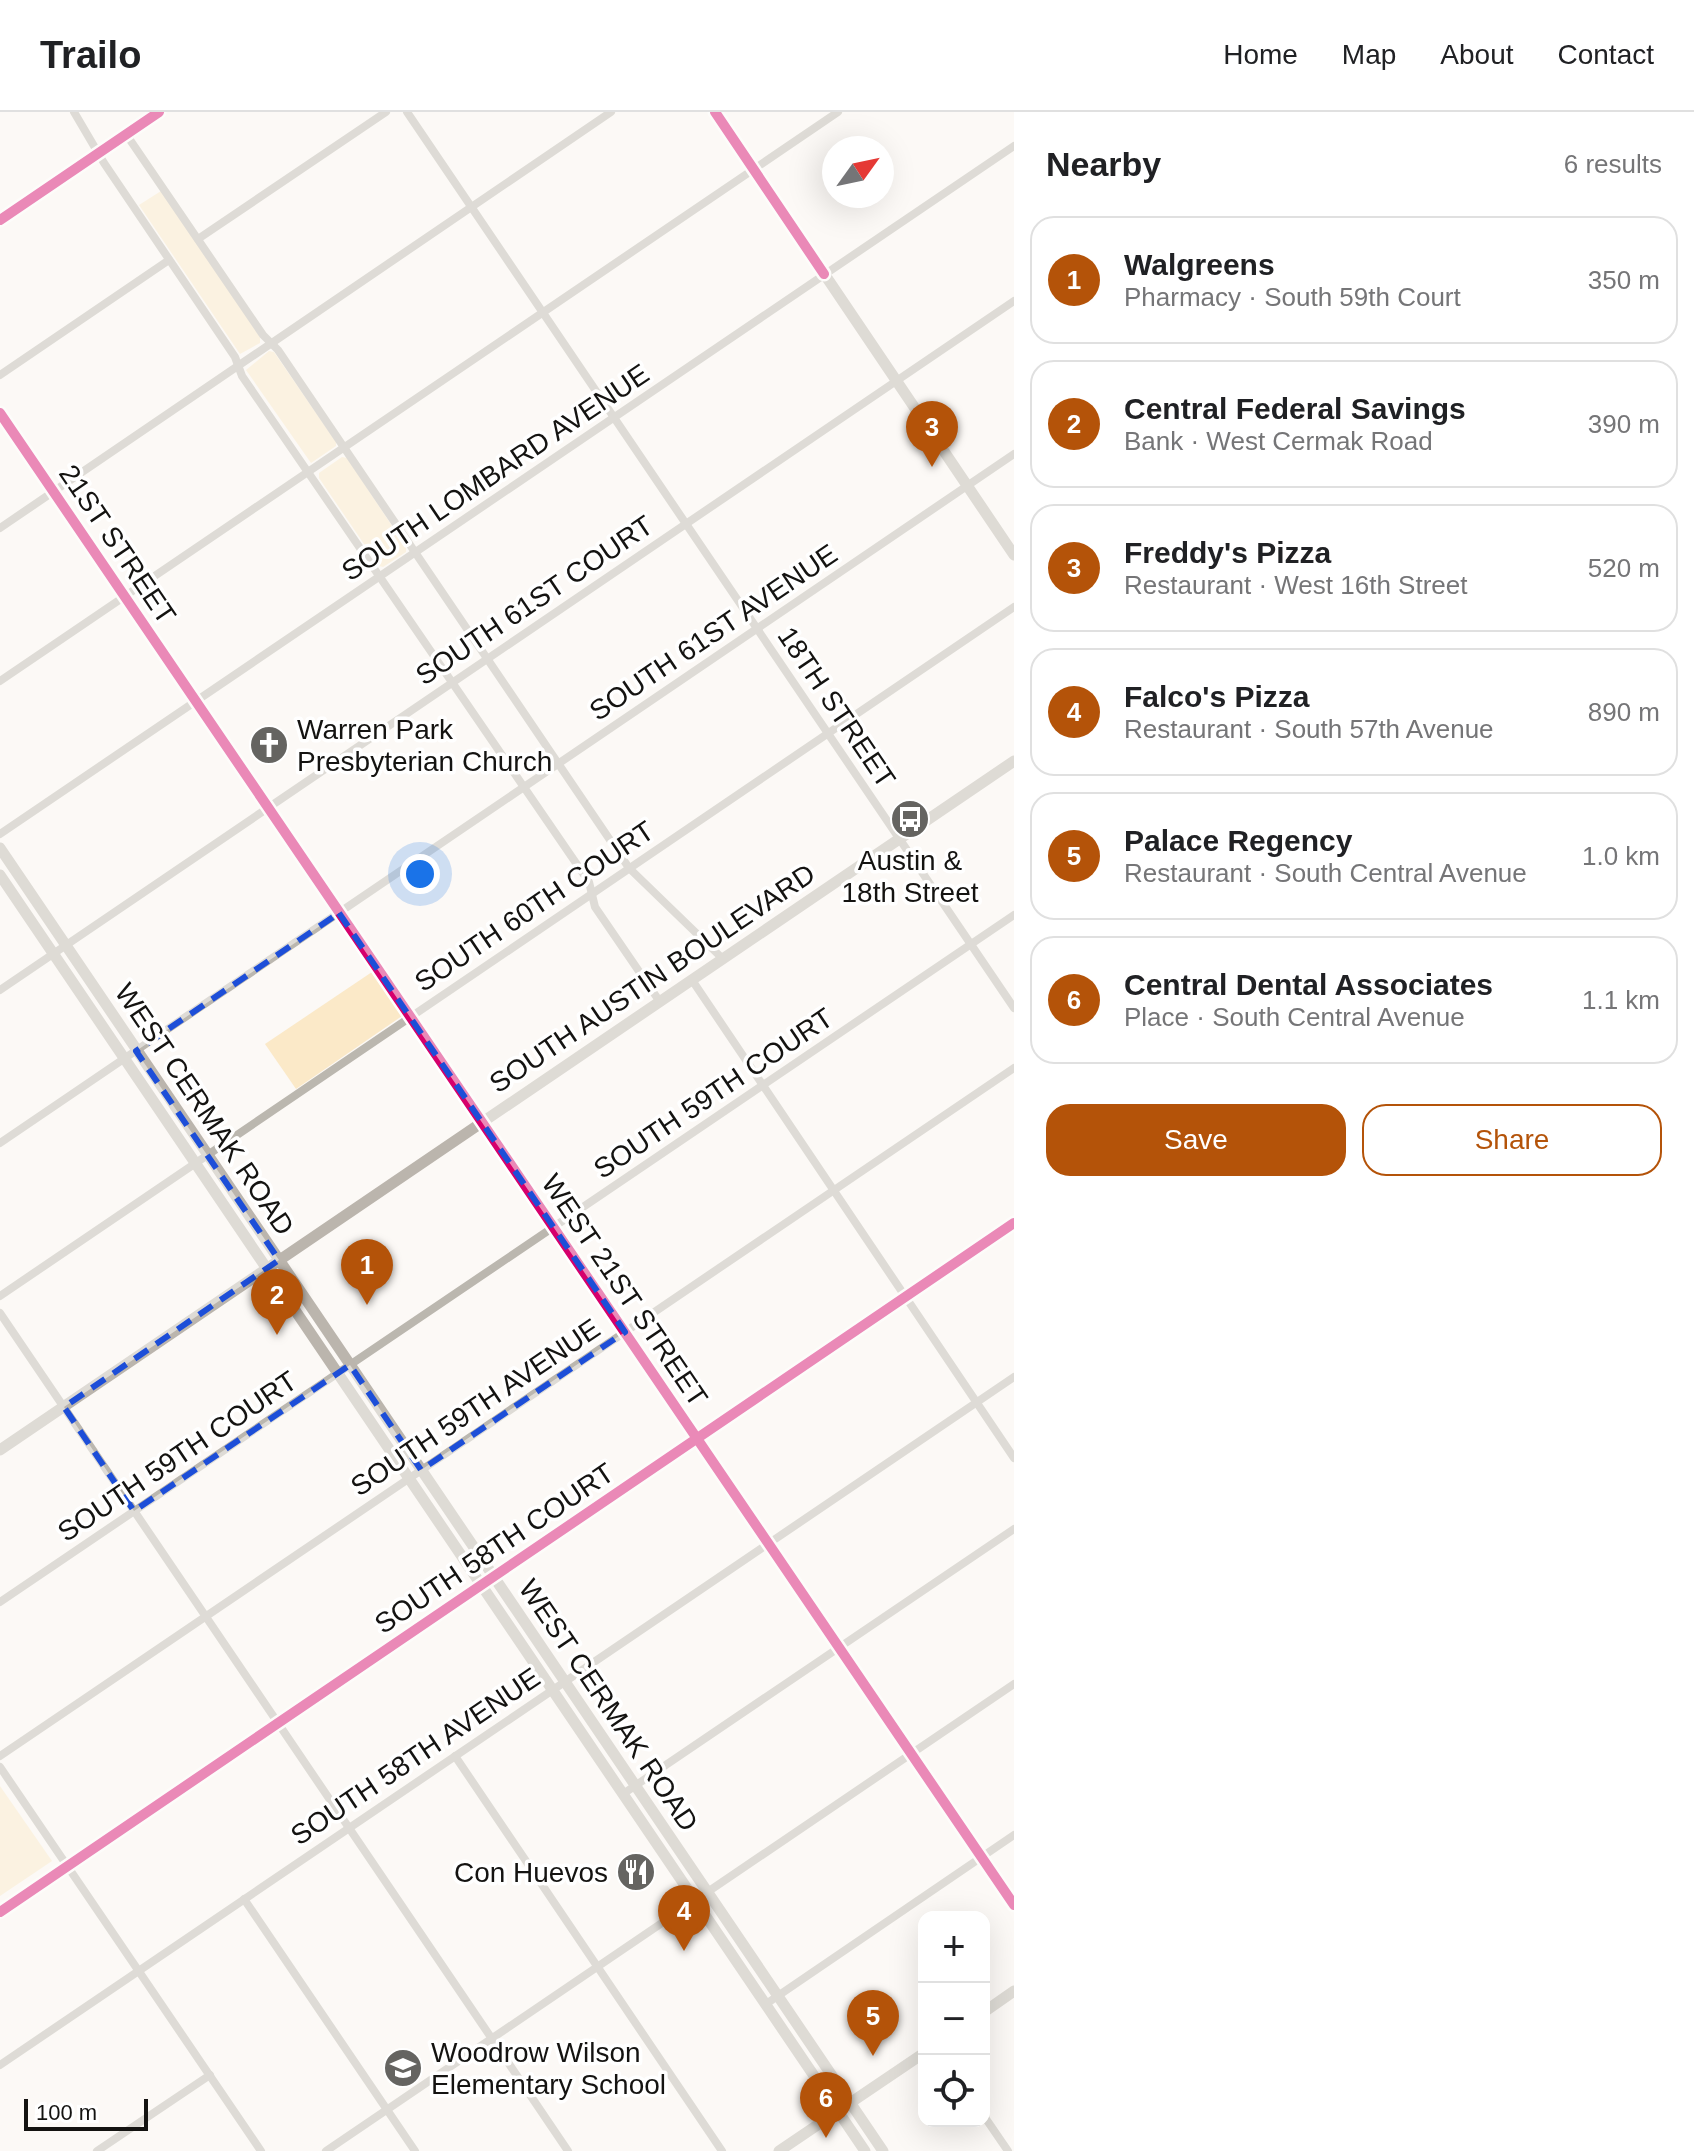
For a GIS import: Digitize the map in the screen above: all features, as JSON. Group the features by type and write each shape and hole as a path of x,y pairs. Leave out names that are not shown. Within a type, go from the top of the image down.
{"main road":[{"path":"0,220 159,112"},
{"path":"715,112 1014,555"},
{"name":"SOUTH AUSTIN BOULEVARD","path":"0,1450 1014,761"},
{"name":"WEST CERMAK ROAD","path":"0,848 883,2151"},
{"name":"WEST CERMAK ROAD","path":"0,875 865,2151"},
{"path":"990,2008 1014,1991"},
{"path":"779,2151 921,2055"}],"street":[{"path":"74,112 308,472 594,892 595,907 660,1002"},
{"path":"198,239 386,112"},
{"name":"18TH STREET","path":"407,112 1014,1008"},
{"path":"0,528 611,112"},
{"path":"0,681 838,112"},
{"path":"126,134 629,868 723,959"},
{"name":"SOUTH LOMBARD AVENUE","path":"0,834 1014,146"},
{"path":"0,375 169,260"},
{"name":"SOUTH 61ST COURT","path":"0,990 1014,301"},
{"name":"21ST STREET","path":"0,413 196,701"},
{"name":"SOUTH 61ST AVENUE","path":"0,1143 1014,454"},
{"name":"SOUTH 60TH COURT","path":"0,1296 1014,607"},
{"name":"WEST 21ST STREET","path":"196,701 1014,1905"},
{"name":"SOUTH 59TH COURT","path":"0,1602 1014,915"},
{"path":"692,980 1014,1458"},
{"name":"SOUTH 59TH AVENUE","path":"0,1756 1014,1068"},
{"name":"SOUTH 58TH COURT","path":"0,1912 1014,1223"},
{"path":"0,1313 568,2151"},
{"name":"SOUTH 58TH AVENUE","path":"0,2065 1014,1377"},
{"path":"623,1794 1014,1529"},
{"path":"326,2151 1014,1684"},
{"path":"455,1756 722,2151"},
{"path":"0,1767 261,2151"},
{"path":"766,2004 1014,1835"},
{"path":"244,1899 415,2151"},
{"path":"97,2151 210,2075"},
{"path":"990,2124 1008,2150 1014,2145"}],"highlighted area":[{"path":"339,913 625,1332 421,1470 350,1365 134,1511 64,1407 279,1260 136,1051"}],"shaded area":[{"path":"161,191 260,337 260,343 240,354 139,205"},
{"path":"269,351 274,352 336,442 336,446 311,463 246,370"},
{"path":"342,457 347,458 406,547 406,552 383,567 379,566 319,478 319,473"},
{"path":"372,972 402,1016 296,1089 265,1044"},
{"path":"0,1786 52,1861 0,1896"}],"cycle path":[{"path":"0,220 159,112"},
{"path":"715,112 824,274"},
{"path":"0,413 1014,1905"},
{"path":"0,1912 1014,1223"}],"place":[{"name":"Freddy's Pizza","path":"932,467"},
{"name":"Warren Park Presbyterian Church","path":"269,745"},
{"name":"Austin & 18th Street","path":"910,819"},
{"name":"Walgreens","path":"367,1305"},
{"name":"Central Federal Savings","path":"277,1335"},
{"name":"Con Huevos","path":"636,1872"},
{"name":"Falco's Pizza","path":"684,1951"},
{"name":"Palace Regency","path":"873,2056"},
{"name":"Woodrow Wilson Elementary School","path":"403,2068"},
{"name":"Central Dental Associates","path":"826,2138"}]}
